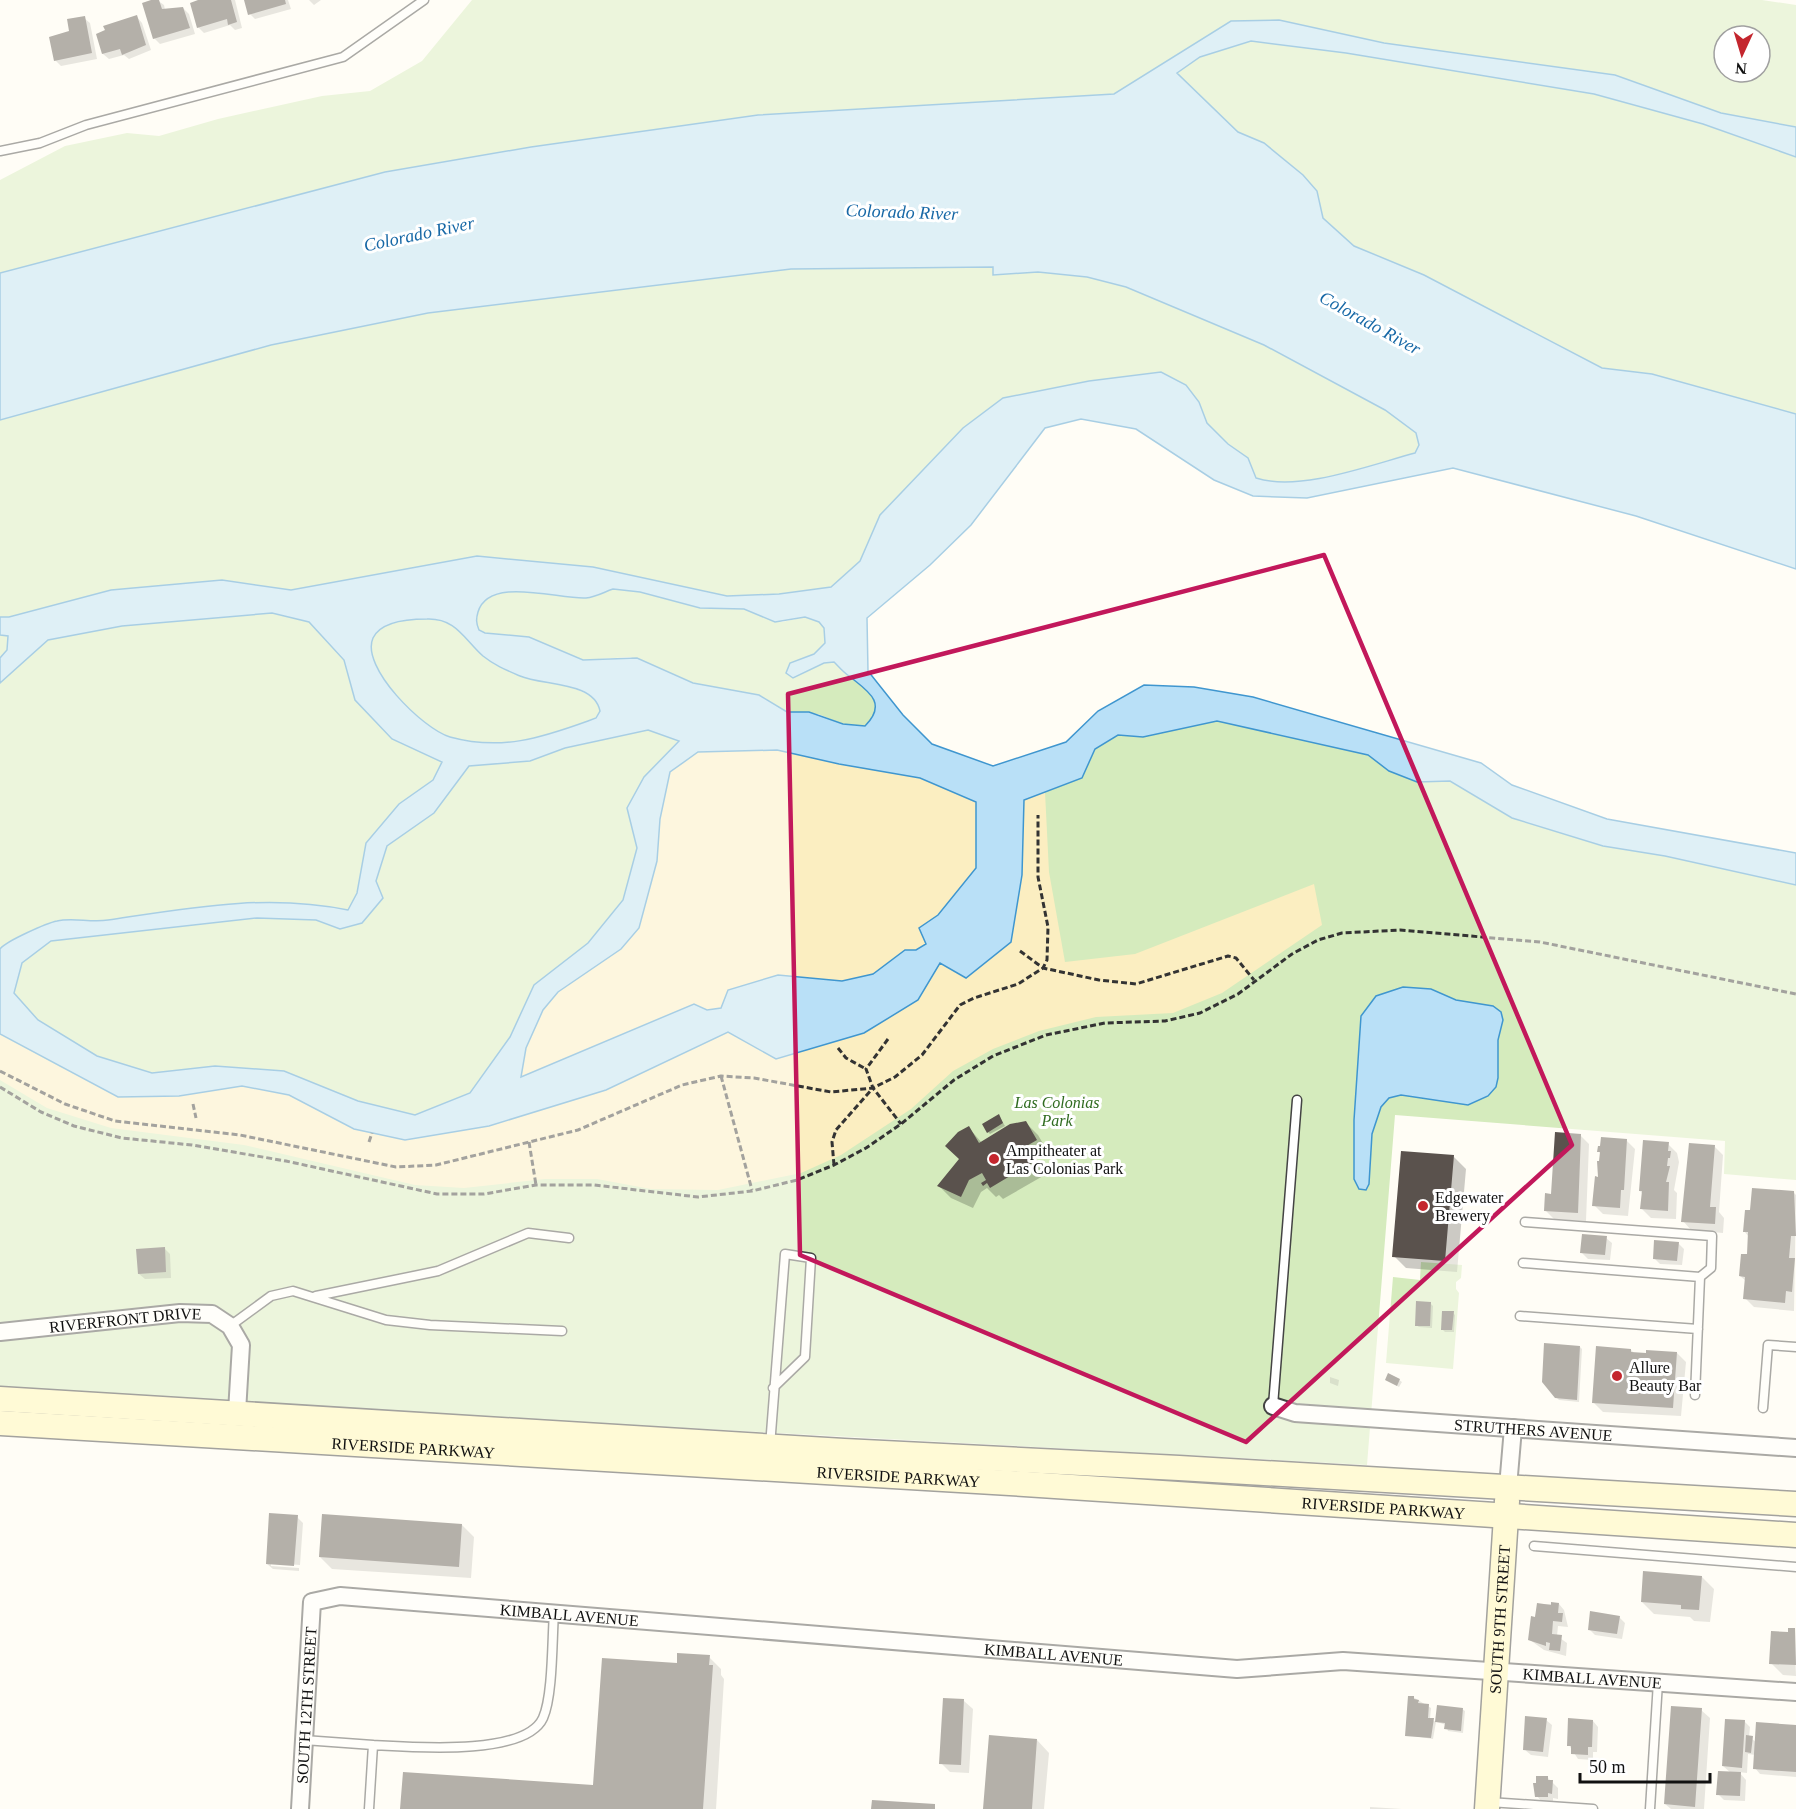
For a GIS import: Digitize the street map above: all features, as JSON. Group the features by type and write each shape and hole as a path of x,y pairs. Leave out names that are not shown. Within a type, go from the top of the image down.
{"main road":[{"name":"RIVERSIDE PARKWAY","path":"0,1399 770,1446 1796,1504"},
{"name":"RIVERSIDE PARKWAY","path":"0,1423 1312,1502 1506,1518 1796,1534"},
{"name":"SOUTH 9TH STREET","path":"1487,1806 1508,1487"}],"street":[{"name":"RIVERFRONT DRIVE","path":"0,1332 180,1313 212,1314 230,1326"},
{"path":"230,1326 241,1345 237,1412"},
{"name":"STRUTHERS AVENUE","path":"1273,1406 1295,1413 1796,1448"},
{"name":"SOUTH 9TH STREET","path":"1508,1487 1513,1428"},
{"name":"KIMBALL AVENUE","path":"312,1602 340,1596 1237,1670 1343,1661 1796,1692"},
{"name":"SOUTH 12TH STREET","path":"300,1809 312,1602"}],"lane":[{"path":"0,151 40,143 86,125 343,57 424,0"},
{"path":"1273,1406 1297,1100"},
{"path":"1523,1263 1700,1277 1711,1268 1712,1236 1525,1222"},
{"path":"313,1296 438,1271 528,1233 569,1238"},
{"path":"770,1446 773,1388 785,1254 811,1258 805,1357 773,1388"},
{"path":"1695,1395 1700,1277"},
{"path":"230,1326 270,1296 293,1291 386,1320 430,1325 562,1331"},
{"path":"1520,1316 1698,1329"},
{"path":"1763,1408 1768,1345 1796,1347"},
{"path":"1534,1546 1796,1567"},
{"path":"304,1740 463,1748 514,1738 534,1730 545,1714 554,1613"},
{"path":"1650,1809 1658,1682"},
{"path":"369,1809 373,1745"},
{"path":"1487,1806 1593,1809"}],"path":[{"path":"0,1071 65,1104 116,1121 240,1135 396,1167 436,1165 578,1130 682,1085 721,1076 754,1078 831,1092 873,1088 895,1077 922,1055 960,1005 1017,984 1043,968 1047,960 1048,927 1038,877 1038,815"},
{"path":"0,1087 41,1112 63,1121 122,1138 192,1145 286,1161 437,1194 484,1194 536,1185 594,1185 698,1197 752,1191 797,1180 834,1165 866,1148 901,1124 954,1080 993,1056 1046,1035 1105,1023 1165,1021 1200,1013 1238,994 1255,980 1318,940 1368,930 1400,930 1551,944 1796,994"},
{"path":"1020,951 1043,968 1099,980 1136,984 1228,956 1236,958 1255,980"},
{"path":"866,1069 888,1039"},
{"path":"838,1048 846,1058 866,1069 873,1088 901,1124"},
{"path":"721,1076 752,1191"},
{"path":"834,1165 832,1142 836,1130 873,1088"},
{"path":"193,1104 196,1118"},
{"path":"369,1142 372,1133"},
{"path":"529,1142 536,1185"}],"highlighted area":[{"path":"1324,555 1572,1145 1246,1442 800,1255 788,694"}],"green space":[{"path":"472,0 1762,0 1796,5 1796,127 1721,113 1615,75 1384,43 1279,20 1231,21 1114,94 758,115 531,147 385,172 0,273 0,180 65,146 127,133 159,136 218,119 322,96 370,91 422,61"},
{"path":"1251,41 1346,53 1594,94 1703,124 1796,157 1796,414 1652,374 1602,368 1424,275 1354,246 1323,218 1317,191 1303,175 1264,143 1238,132 1177,73 1200,57"},
{"path":"993,267 993,275 1038,272 1087,277 1126,287 1264,345 1385,410 1416,433 1419,445 1415,453 1336,475 1294,482 1256,478 1248,458 1228,444 1207,423 1199,402 1161,372 1089,381 1003,398 933,459 913,483 880,515 860,561 831,587 779,594 727,596 593,567 417,569 290,590 222,580 111,590 9,617 0,617 0,420 271,345 428,313 791,269"},
{"path":"613,589 640,592 700,608 744,609 782,622 805,617 819,622 824,627 825,643 814,654 790,663 793,678 824,663 834,662 872,697 875,710 872,718 865,726 843,724 818,714 787,712 759,695 693,683 630,657 583,660 529,637 485,633 478,628 478,612 484,601 496,594 526,592 586,598"},
{"name":"Las Colonias Park","path":"271,613 309,622 344,660 355,700 507,762 530,761 565,748 648,730 679,740 644,777 920,788 1095,749 1118,735 1143,737 1217,721 1368,755 1389,771 1417,782 1450,781 1512,818 1603,846 1665,856 1796,885 1796,1180 1724,1174 1725,1141 1395,1115 1367,1465 0,1391 0,658 29,656 48,640 122,626"},
{"path":"438,620 455,628 482,655 515,674 564,686 588,695 596,702 600,711 596,718 588,721 554,733 520,741 486,743 450,737 438,732 410,710 396,695 376,665 371,650 373,638 383,628 405,621"},
{"path":"0,635 8,636 7,650 0,658"},
{"path":"1421,1262 1462,1265 1461,1278 1456,1282 1456,1289 1459,1293 1453,1369 1386,1363 1393,1277 1420,1280"}],"sand":[{"path":"777,750 839,764 920,778 976,802 976,868 938,915 919,928 926,944 916,950 905,950 873,974 842,981 778,975 729,990 721,1008 707,1010 694,1004 521,1077 526,1048 543,1010 558,992 621,949 657,861 660,819 670,772 698,752"},
{"path":"1045,792 1049,872 1065,962 1135,954 1314,884 1322,925 1222,993 1173,1013 1096,1017 1039,1031 993,1049 953,1071 911,1109 841,1155 801,1173 718,1190 651,1189 597,1179 545,1179 464,1188 415,1185 244,1145 111,1128 47,1108 0,1080 0,1034 62,1068 179,1096 242,1086 290,1095 354,1129 405,1140 489,1126 606,1090 729,1032 776,1059 864,1033 918,1000 940,963 1022,875 1023,800"}],"water":[{"name":"Colorado River","path":"1279,20 1384,43 1615,75 1721,113 1796,127 1796,157 1703,124 1594,94 1346,53 1251,41 1200,57 1177,73 1238,132 1264,143 1303,175 1317,191 1323,218 1354,246 1424,275 1602,368 1652,374 1796,414 1796,569 1636,516 1453,468 1307,498 1253,496 1214,480 1136,429 1081,419 1045,428 971,525 930,565 867,618 868,671 903,715 932,744 993,766 1066,742 1098,711 1144,685 1194,687 1253,697 1481,763 1512,785 1607,819 1796,853 1796,885 1665,856 1603,846 1512,818 1450,781 1417,782 1389,771 1368,755 1217,721 1143,737 1118,735 1095,749 1082,778 1024,800 1022,875 1011,942 966,978 940,963 918,1000 864,1033 776,1059 728,1032 606,1090 489,1126 405,1140 354,1129 289,1095 242,1086 179,1096 118,1097 0,1034 0,949 18,937 52,922 102,921 228,904 288,903 348,910 357,893 366,843 399,804 433,780 442,762 392,739 355,700 344,660 309,622 272,613 122,626 48,640 0,683 0,658 7,650 8,636 0,635 0,617 9,617 111,590 222,580 291,590 477,556 593,567 727,596 779,594 831,587 860,561 880,515 963,428 1003,398 1089,381 1161,372 1186,385 1199,402 1207,423 1228,444 1248,458 1256,478 1293,482 1335,475 1415,453 1419,445 1416,433 1385,410 1264,345 1126,287 1087,277 1038,272 993,275 993,267 791,269 428,313 271,345 0,420 0,273 385,172 531,147 758,115 1114,94 1231,21","holes":["613,589 640,592 700,608 744,609 775,622 805,617 819,622 824,628 825,643 814,654 790,663 786,673 793,678 824,663 834,662 872,697 875,703 872,718 865,726 843,724 809,712 787,712 759,695 693,683 637,658 583,660 529,637 485,633 479,630 477,625 478,612 485,601 496,594 526,592 574,598 597,596","420,619 437,620 452,626 483,656 510,672 530,679 578,689 588,694 596,701 600,711 596,718 554,733 520,741 486,743 450,737 438,732 410,710 396,695 376,665 371,650 373,638 383,628 397,622","648,730 679,741 644,777 627,808 637,848 623,900 588,943 534,985 510,1037 470,1093 415,1115 358,1101 284,1071 215,1066 152,1073 97,1056 38,1020 14,993 22,963 51,941 257,918 316,920 340,929 362,923 383,898 376,881 387,846 434,813 469,766 530,761 565,748","777,750 839,764 920,778 976,802 976,868 938,915 919,928 926,944 916,950 905,950 873,974 842,981 778,975 728,990 721,1008 707,1010 694,1004 521,1077 526,1048 543,1010 558,992 621,949 639,928 657,861 660,819 670,772 698,752"]},
{"path":"1403,987 1431,989 1456,1000 1493,1006 1501,1012 1503,1020 1498,1040 1498,1078 1496,1087 1488,1096 1468,1105 1401,1095 1389,1098 1381,1107 1372,1134 1369,1184 1366,1190 1359,1189 1354,1179 1354,1120 1361,1016 1376,996"}],"building":[{"path":"159,0 162,9 183,7 190,28 153,39 142,3"},
{"path":"198,0 231,0 237,22 228,25 227,19 197,28 190,3"},
{"path":"244,0 285,0 286,4 248,15"},
{"path":"137,15 146,45 122,55 120,49 102,54 96,34 105,30 103,26"},
{"path":"85,16 92,53 54,61 49,37 69,31 67,19"},
{"path":"999,1114 1003,1123 987,1133 982,1124"},
{"name":"Ampitheater at Las Colonias Park","path":"1026,1121 1037,1140 1023,1148 1028,1155 1032,1153 1034,1156 1030,1159 1032,1163 990,1188 987,1183 983,1186 981,1183 986,1180 982,1173 969,1180 961,1197 937,1186 959,1159 945,1146 958,1132 969,1126 979,1143 1010,1124"},
{"path":"1555,1132 1581,1134 1578,1213 1544,1211 1545,1193 1551,1194"},
{"path":"1601,1137 1627,1139 1624,1190 1621,1190 1620,1208 1592,1206 1595,1176 1598,1177 1597,1161 1599,1161 1600,1152 1597,1152"},
{"path":"1643,1140 1669,1142 1668,1151 1671,1151 1667,1166 1670,1166 1666,1182 1669,1182 1668,1211 1640,1209"},
{"path":"1689,1143 1715,1145 1710,1207 1716,1207 1715,1224 1681,1222"},
{"name":"Edgewater Brewery","path":"1401,1151 1454,1155 1445,1261 1392,1257"},
{"path":"1752,1188 1794,1191 1796,1236 1791,1236 1789,1258 1795,1258 1792,1292 1786,1291 1785,1303 1743,1299 1745,1277 1739,1276 1741,1254 1747,1254 1748,1232 1743,1232 1745,1210 1750,1210"},
{"path":"1582,1234 1607,1236 1605,1255 1580,1253"},
{"path":"1654,1240 1679,1242 1677,1261 1653,1259"},
{"path":"165,1247 166,1272 138,1274 136,1249"},
{"path":"1416,1301 1431,1302 1430,1326 1415,1326"},
{"path":"1442,1311 1454,1311 1452,1330 1441,1330"},
{"path":"1544,1343 1580,1346 1577,1400 1555,1398 1542,1382"},
{"path":"1596,1346 1631,1349 1631,1352 1646,1353 1646,1350 1677,1352 1673,1408 1592,1403"},
{"path":"1388,1373 1400,1379 1397,1386 1385,1380"},
{"path":"269,1513 298,1515 294,1566 266,1564"},
{"path":"322,1514 462,1524 459,1567 319,1557"},
{"path":"1643,1571 1702,1576 1699,1610 1681,1609 1681,1605 1641,1602"},
{"path":"1551,1602 1559,1603 1558,1613 1563,1613 1562,1622 1553,1621 1552,1634 1562,1635 1560,1651 1549,1650 1550,1643 1546,1642 1546,1646 1528,1640 1531,1616 1535,1617 1537,1603 1551,1605"},
{"path":"1590,1611 1620,1616 1617,1634 1588,1630"},
{"path":"1788,1628 1795,1628 1796,1665 1769,1664 1771,1631 1788,1632"},
{"path":"677,1653 710,1655 709,1665 713,1665 703,1809 400,1809 403,1772 593,1785 602,1658 677,1663"},
{"path":"1408,1696 1414,1696 1414,1699 1419,1700 1418,1703 1429,1704 1428,1718 1434,1718 1431,1738 1405,1736"},
{"path":"943,1698 964,1699 961,1765 939,1764"},
{"path":"1437,1705 1463,1708 1461,1731 1444,1729 1445,1723 1435,1722"},
{"path":"1671,1706 1702,1708 1695,1807 1664,1804"},
{"path":"1525,1716 1547,1718 1543,1752 1523,1750"},
{"path":"1568,1718 1593,1720 1592,1747 1588,1747 1588,1755 1571,1754 1571,1746 1567,1746"},
{"path":"1725,1719 1745,1720 1742,1768 1722,1766"},
{"path":"1756,1722 1796,1725 1796,1772 1753,1769"},
{"path":"989,1735 1037,1739 1032,1809 983,1809"},
{"path":"1746,1735 1753,1736 1751,1753 1745,1752"},
{"path":"1718,1771 1741,1772 1740,1796 1716,1795"},
{"path":"1536,1776 1548,1776 1548,1780 1553,1780 1552,1794 1548,1793 1548,1797 1535,1797 1533,1783 1536,1783"},
{"path":"872,1800 935,1804 935,1809 871,1809"}],"place":[{"name":"Ampitheater at Las Colonias Park","path":"994,1159"},
{"name":"Edgewater Brewery","path":"1423,1206"},
{"name":"Allure Beauty Bar","path":"1617,1376"}]}
